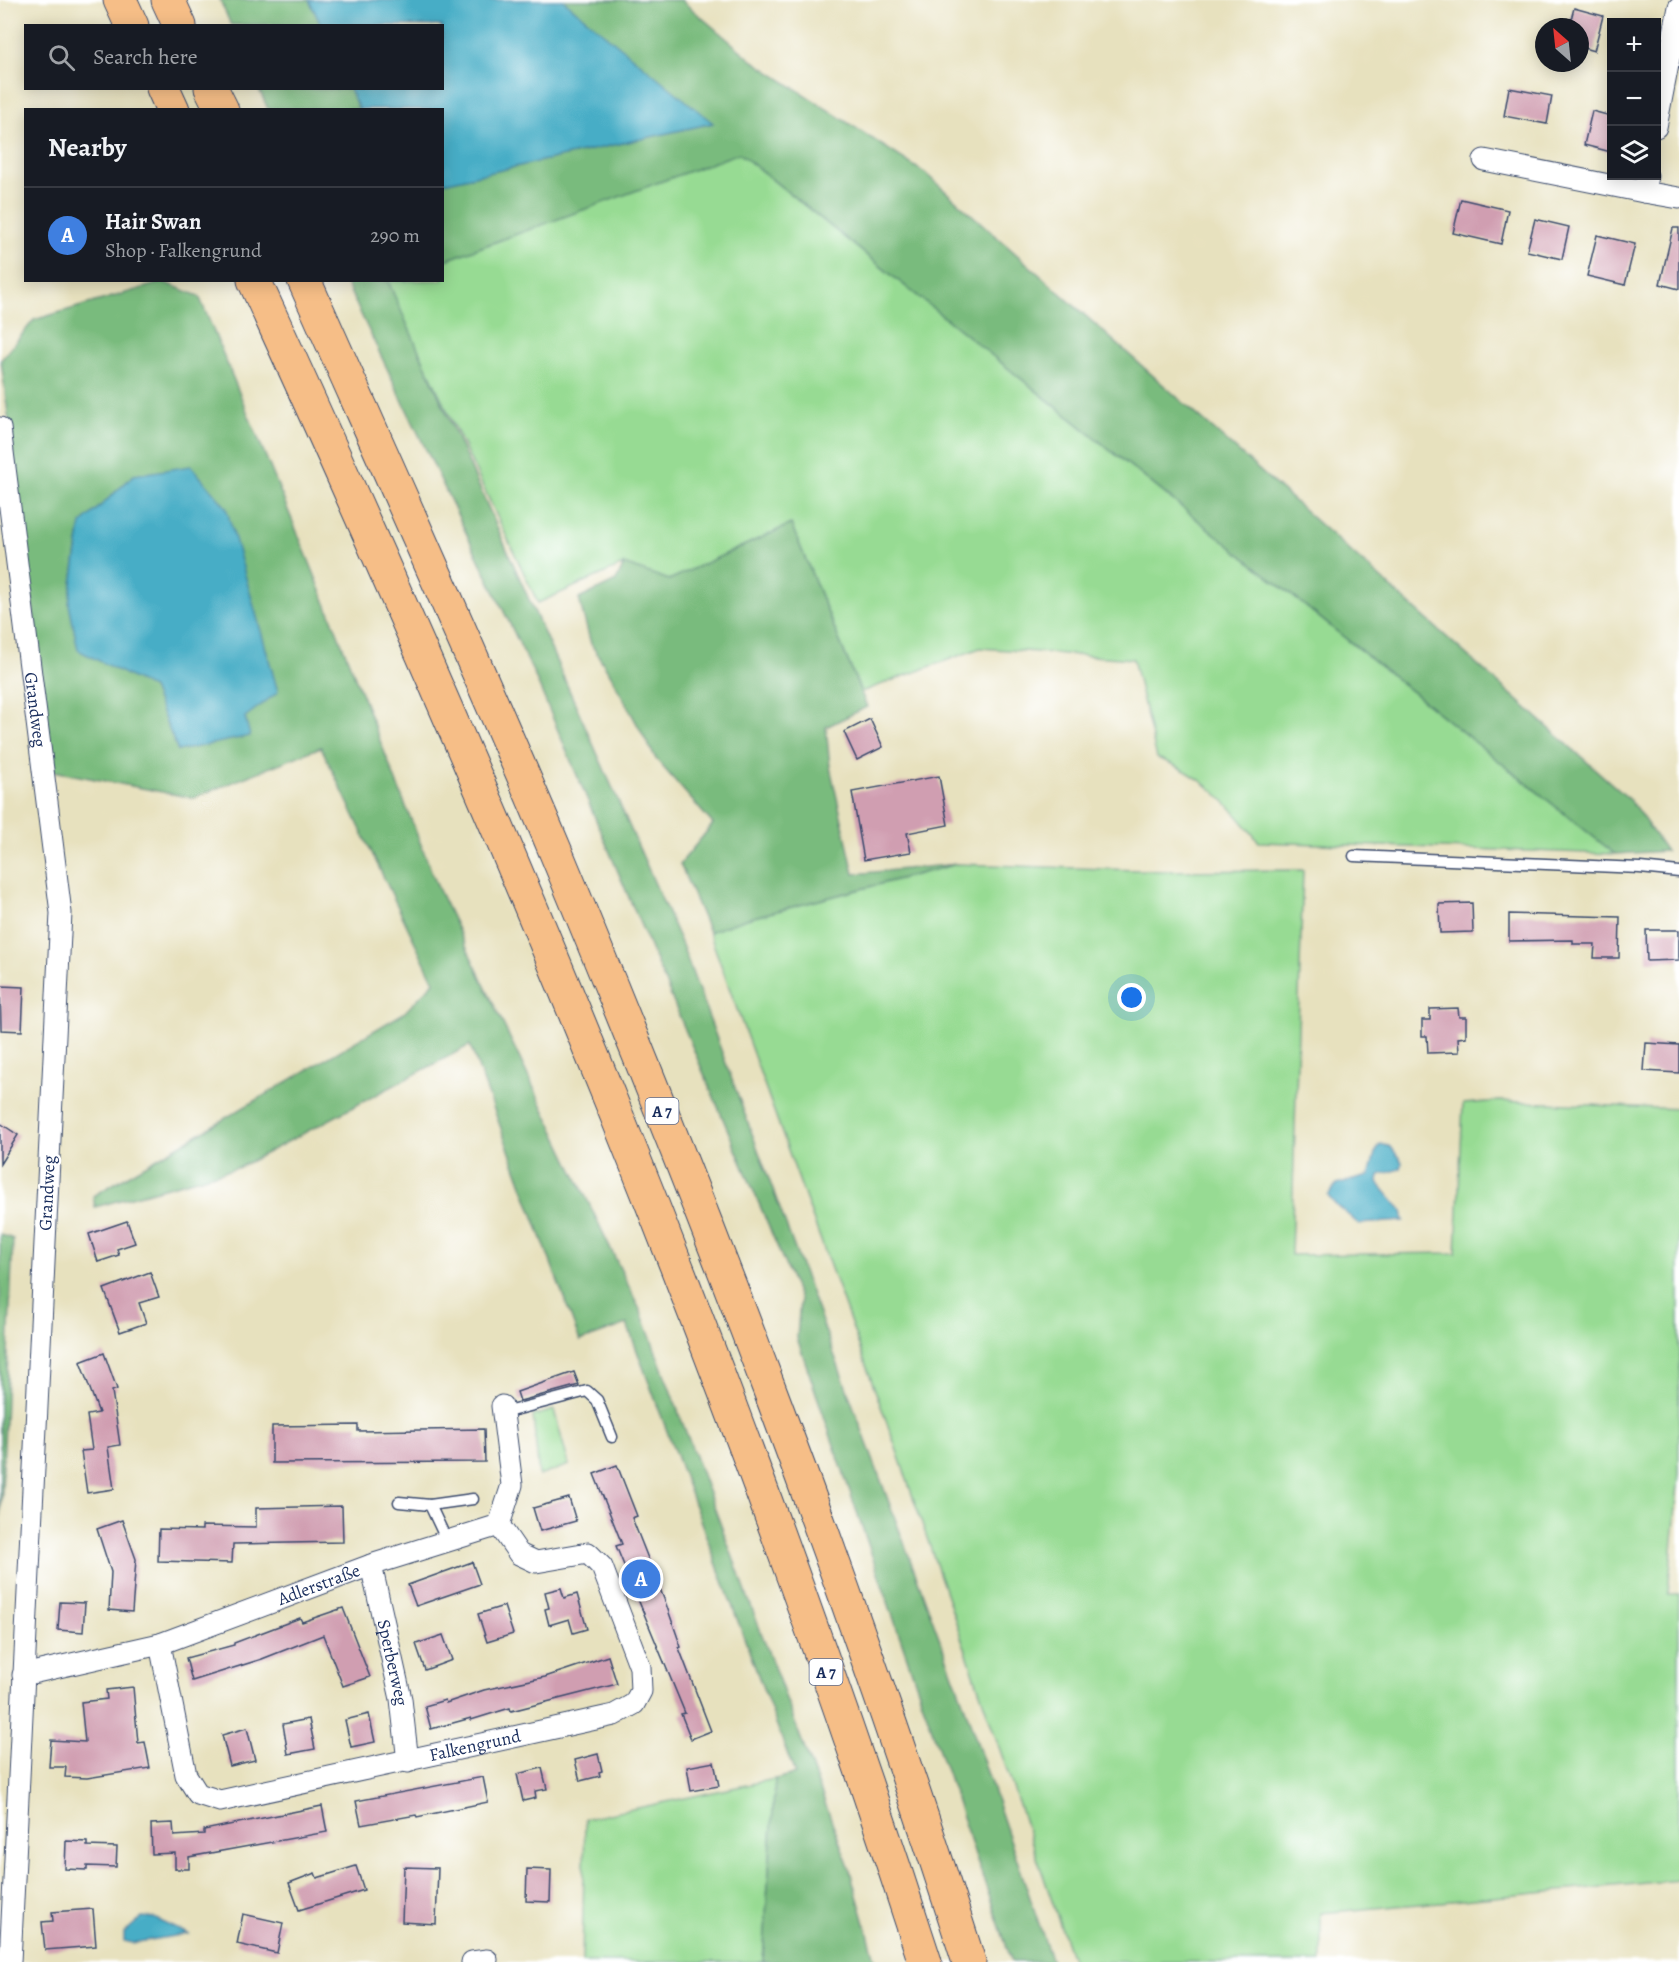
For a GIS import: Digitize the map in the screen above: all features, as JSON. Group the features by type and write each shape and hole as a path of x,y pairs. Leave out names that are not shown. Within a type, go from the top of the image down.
{"highway":[{"path":"120,0 131,24"},
{"path":"168,0 179,24"},
{"path":"164,90 172,108"},
{"path":"212,90 221,108"},
{"name":"A 7","path":"255,282 350,487 438,687 593,1052 723,1383 892,1861 925,1962"},
{"name":"A 7","path":"305,282 478,671 656,1096 829,1552 935,1854 969,1962"}],"street":[{"path":"1656,126 1679,8"},
{"path":"1484,160 1646,184 1679,198"},
{"name":"Grandweg","path":"0,428 61,913 23,1675 7,1894 10,1962"},
{"path":"499,1525 512,1485 503,1410"},
{"name":"Adlerstraße","path":"23,1675 160,1644 371,1565 499,1525"},
{"name":"Falkengrund","path":"160,1644 186,1775 198,1794 220,1801 408,1762 614,1715 634,1704 641,1691 640,1667 602,1567 588,1553 536,1562 519,1554 499,1525"},
{"name":"Sperberweg","path":"371,1565 401,1699 408,1762"}],"lane":[{"path":"1354,856 1640,868 1679,872"},
{"path":"503,1410 587,1391 597,1400 612,1437"},
{"path":"399,1502 430,1505 473,1499"},
{"path":"430,1505 447,1541"}],"green space":[{"path":"220,0 309,0 321,24 231,24"},
{"path":"563,0 681,0 753,61 925,173 1631,801 1666,851 1615,854 739,153 444,261 444,183 712,123"},
{"path":"259,90 350,90 358,108 268,108"},
{"path":"739,153 1615,854 1259,842 1226,803 1202,782 1174,765 1157,758 1133,659 980,648 861,692 791,524 669,580 623,565 538,603 386,282 444,282 444,261"},
{"path":"163,282 199,296 312,568 438,888 641,1312 849,1867 876,1962 763,1962 775,1779 795,1774 627,1324 580,1341 470,1045 240,1167 95,1207 93,1196 404,1013 434,982 321,747 193,798 54,771 1,360 34,320","holes":["134,475 245,717 249,736 178,751 152,688 69,604 81,524"]},
{"path":"345,282 388,282 682,945 962,1699 1052,1962 1012,1962 797,1338 800,1300 534,674"},
{"path":"791,524 867,707 826,727 830,767 854,874 957,864 746,919 709,932 680,864 713,824 656,759 591,644 579,599 616,581 624,564 669,580"},
{"path":"957,864 1168,871 1303,870 1291,1255 1456,1253 1463,1104 1500,1101 1679,1109 1679,1474 1668,1594 1679,1594 1679,1880 1321,1913 1321,1962 1073,1962 895,1445 709,932 746,919"},
{"path":"0,1234 13,1239 0,1536"},
{"path":"554,1410 569,1465 539,1476 533,1416"},
{"path":"775,1779 763,1962 582,1962 585,1819"}],"water":[{"path":"309,0 563,0 713,123 444,183 444,108 358,108 350,90 444,90 444,24 321,24"},
{"path":"191,466 226,507 278,692 245,717 250,736 178,751 152,688 78,650 69,604 81,524 134,475"},
{"path":"1381,1144 1391,1147 1402,1162 1401,1169 1379,1175 1378,1183 1402,1211 1404,1221 1358,1224 1328,1196 1337,1184 1369,1176 1375,1153"},
{"path":"142,1917 154,1918 188,1934 132,1943 124,1941 124,1933"}],"building":[{"path":"1574,8 1603,16 1594,51 1589,50 1589,18 1571,18"},
{"path":"1509,88 1552,96 1547,124 1504,116"},
{"path":"1592,111 1607,115 1607,151 1584,145"},
{"path":"1461,199 1508,210 1501,244 1453,233"},
{"path":"1535,219 1569,227 1562,259 1527,251"},
{"path":"1673,228 1679,228 1679,289 1660,284"},
{"path":"1597,235 1635,244 1625,285 1587,276"},
{"path":"870,719 883,747 857,760 844,732"},
{"path":"939,776 948,825 907,833 911,852 864,860 852,792"},
{"path":"1472,903 1473,932 1440,933 1439,904"},
{"path":"1509,914 1620,917 1619,958 1594,958 1595,944 1573,944 1573,940 1509,941"},
{"path":"1646,930 1679,930 1679,960 1647,961"},
{"path":"0,986 24,987 22,1031 1,1030"},
{"path":"1458,1008 1459,1017 1466,1017 1466,1037 1458,1038 1459,1052 1428,1053 1427,1036 1422,1036 1422,1020 1430,1020 1430,1009"},
{"path":"1646,1043 1679,1045 1679,1073 1644,1071"},
{"path":"0,1123 18,1135 0,1164"},
{"path":"127,1221 135,1243 117,1249 119,1255 98,1262 89,1234"},
{"path":"150,1272 159,1297 139,1303 146,1323 120,1332 104,1289"},
{"path":"104,1353 117,1389 112,1391 120,1445 108,1447 114,1489 87,1493 81,1451 92,1450 87,1415 99,1413 80,1362"},
{"path":"574,1372 579,1385 520,1401 517,1392"},
{"path":"358,1425 358,1431 484,1429 485,1462 272,1463 272,1426"},
{"path":"617,1465 637,1516 632,1518 666,1604 681,1647 679,1648 711,1731 691,1739 681,1714 685,1713 616,1546 622,1544 594,1474"},
{"path":"569,1498 576,1521 540,1531 533,1508"},
{"path":"342,1506 343,1542 233,1544 232,1563 158,1561 159,1529 202,1530 202,1526 256,1527 256,1508"},
{"path":"122,1520 136,1559 132,1612 109,1610 111,1572 97,1529"},
{"path":"472,1562 480,1584 416,1606 408,1585"},
{"path":"561,1588 564,1598 577,1594 587,1629 573,1633 569,1619 549,1625 545,1609 549,1608 545,1592"},
{"path":"60,1602 85,1603 83,1632 58,1630"},
{"path":"504,1606 513,1634 487,1642 478,1614"},
{"path":"343,1608 370,1677 343,1686 323,1635 262,1659 192,1681 186,1658 234,1645 234,1643 300,1618 302,1622"},
{"path":"443,1635 452,1660 425,1670 416,1644"},
{"path":"608,1656 617,1684 511,1711 510,1708 431,1729 425,1706 445,1700 446,1703 484,1690 545,1677"},
{"path":"133,1687 138,1743 145,1742 150,1768 87,1778 65,1777 66,1767 49,1767 51,1740 85,1742 81,1702 107,1699 106,1690"},
{"path":"369,1714 375,1742 351,1747 345,1720"},
{"path":"309,1719 315,1749 288,1754 283,1724"},
{"path":"247,1728 255,1760 230,1766 222,1735"},
{"path":"598,1754 602,1771 599,1772 600,1776 580,1781 575,1760"},
{"path":"714,1762 719,1786 691,1791 687,1767"},
{"path":"542,1768 547,1789 535,1791 536,1798 523,1801 517,1774"},
{"path":"483,1777 488,1802 417,1817 416,1815 361,1825 356,1801"},
{"path":"322,1806 327,1832 189,1857 189,1869 175,1869 175,1853 152,1854 151,1824 173,1823 174,1836 204,1834 204,1830"},
{"path":"66,1841 87,1842 87,1846 117,1847 116,1867 87,1866 87,1870 65,1869"},
{"path":"356,1866 364,1890 299,1910 289,1883 315,1873 317,1878"},
{"path":"404,1867 438,1868 436,1924 402,1922"},
{"path":"527,1869 551,1870 550,1902 526,1901"},
{"path":"93,1909 96,1946 45,1950 42,1922 53,1921 52,1912"},
{"path":"243,1914 283,1923 277,1953 237,1944"}],"place":[{"name":"Hair Swan","path":"641,1579"}]}
